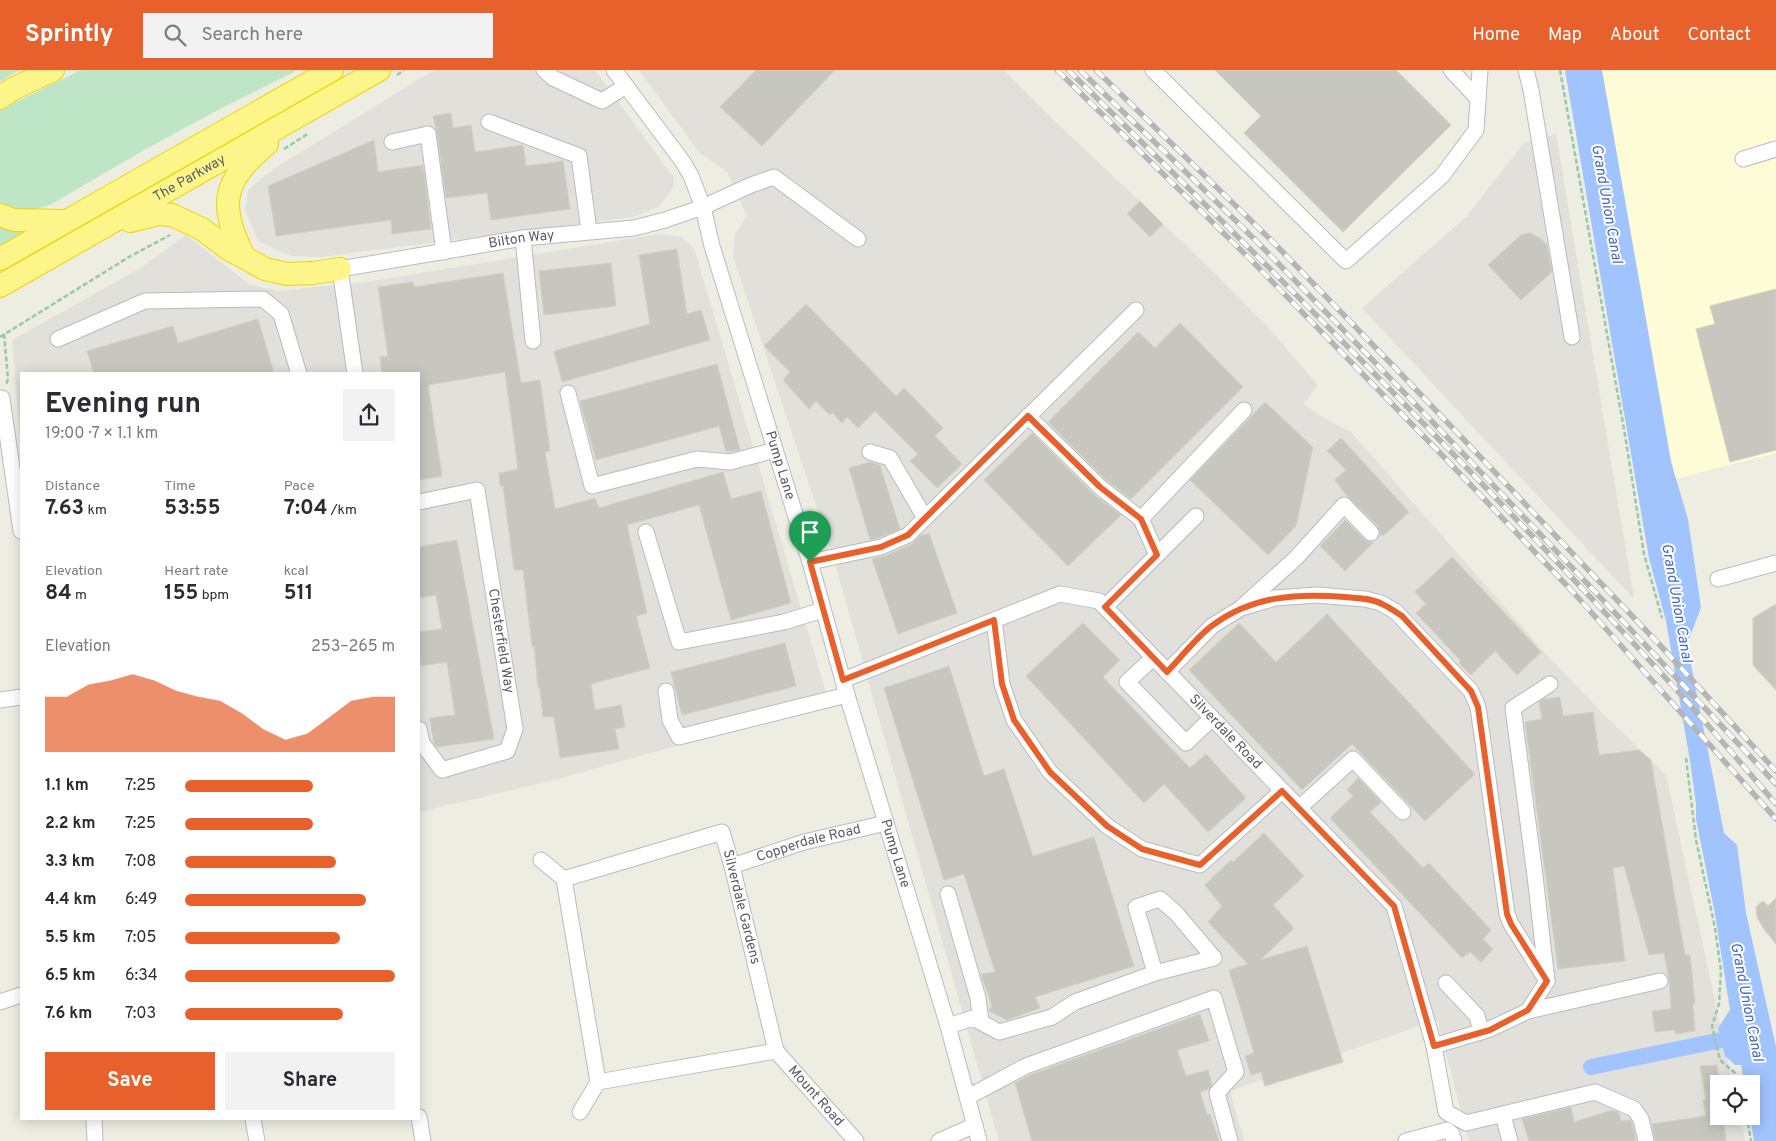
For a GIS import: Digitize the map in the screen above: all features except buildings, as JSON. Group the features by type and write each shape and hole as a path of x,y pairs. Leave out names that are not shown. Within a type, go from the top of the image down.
{"highway":[{"path":"0,98 13,89 53,70"},
{"name":"The Parkway","path":"0,259 332,70"},
{"name":"The Parkway","path":"0,286 379,70"},
{"path":"244,257 228,216 227,202 232,185 238,174 258,152 309,111"},
{"path":"0,214 14,220 37,222 66,221"},
{"path":"100,229 158,214 172,215 202,229 227,248 265,269 287,274 340,269"}],"street":[{"path":"544,70 553,78 602,100 626,86"},
{"name":"Pump Lane","path":"614,70 680,156 703,207 710,239 810,562 845,688 948,1026 979,1141"},
{"path":"1153,70 1346,261 1442,176 1476,130 1480,70"},
{"path":"1451,70 1478,98"},
{"path":"1526,70 1532,90 1572,337"},
{"path":"489,122 579,156 589,231"},
{"path":"392,142 428,134 444,252"},
{"path":"1743,159 1776,149"},
{"name":"Bilton Way","path":"340,269 523,238 634,228 703,207 774,176 858,238"},
{"path":"523,238 533,341"},
{"path":"340,269 354,372"},
{"path":"58,339 145,301 263,298 281,314 298,372"},
{"path":"810,562 881,547 908,535 1136,310"},
{"path":"568,393 592,486 697,459 730,462 775,450"},
{"path":"2,398 20,524"},
{"path":"1141,519 1244,410"},
{"path":"1028,416 1100,487 1141,519 1157,555"},
{"path":"870,452 890,458 925,518"},
{"name":"Chesterfield Way","path":"420,502 477,490 514,728 507,751 442,770 420,742"},
{"path":"1167,672 1212,626 1241,608 1296,558 1344,505 1371,532"},
{"path":"1105,607 1196,516"},
{"path":"646,532 679,642 784,622 823,610"},
{"path":"1718,579 1776,562"},
{"name":"Silverdale Road","path":"666,691 670,720 679,737 845,688 994,620 1060,594 1099,602 1394,906 1434,1046 1446,1112 1466,1123 1503,1115"},
{"path":"1241,608 1275,598 1317,595 1365,599 1381,603 1402,616 1471,691 1478,707 1507,914 1511,924 1547,981"},
{"path":"994,620 1002,684 1014,720 1050,772 1107,826 1142,849 1200,865 1282,791"},
{"path":"1153,658 1127,682 1173,730 1186,743 1212,718"},
{"path":"1528,1010 1547,981 1512,708 1550,684"},
{"path":"0,700 20,697"},
{"path":"1299,808 1353,759 1403,812"},
{"name":"Copperdale Road","path":"732,866 804,842 886,823"},
{"name":"Silverdale Gardens","path":"564,879 722,832 732,866 776,1051"},
{"path":"541,860 564,879 598,1082 580,1112"},
{"path":"948,894 978,998 981,1022"},
{"path":"948,1026 973,1018 999,1032 1052,1017 1075,1002 1155,973 1214,958 1176,913 1160,899 1136,907 1155,973"},
{"path":"1434,1046 1490,1030 1528,1010 1660,981"},
{"path":"1446,983 1477,1016 1480,1032"},
{"path":"0,1002 20,995"},
{"path":"968,1097 1026,1066 1214,998 1236,1072 1217,1093 1230,1141"},
{"path":"598,1082 776,1051"},
{"name":"Mount Road","path":"776,1051 856,1141"},
{"path":"1510,1141 1503,1115 1595,1092 1634,1109 1641,1119 1646,1141"},
{"path":"94,1120 95,1141"},
{"path":"253,1120 257,1141"},
{"path":"420,1120 423,1141"},
{"path":"939,1141 975,1124"},
{"path":"1406,1141 1446,1130 1453,1138"}],"path":[{"path":"1560,70 1625,435 1644,554 1662,618"},
{"path":"0,337 129,257 173,234"},
{"path":"4,334 8,379"},
{"path":"1686,758 1696,840 1715,928 1721,971 1719,1004 1712,1026 1720,1060 1735,1075"},
{"path":"1748,1125 1751,1141"}],"shaded area":[{"path":"0,70 19,70 0,82"},
{"path":"81,70 298,70 144,150 50,205 28,211 0,202 0,110"},
{"path":"434,70 595,70 674,178 672,190 658,207 633,217 320,257 291,256 258,241 245,210 248,190 272,170"},
{"path":"639,70 1004,70 1219,277 1272,332 1318,385 1303,404 1324,418 1351,432 1545,653 1603,714 1666,775 1731,1075 1710,1075 1710,1125 1742,1125 1745,1141 1469,1141 1437,1020 1230,1091 1244,1141 999,1141 831,550 733,256 735,234 747,216 727,172 699,152"},
{"path":"1602,70 1776,70 1776,453 1675,479"},
{"path":"1556,134 1634,599 1362,308 1466,217 1524,143"},
{"path":"0,221 34,229 0,249"},
{"path":"659,234 681,237 694,248 830,706 762,722 550,781 420,812 420,372 20,372 20,437 12,340 139,269 186,235 249,284 277,291 366,282"}],"water":[{"name":"Grand Union Canal","path":"1565,70 1602,70 1671,462 1688,519 1701,608 1687,644 1724,833 1737,845 1746,913 1776,1047 1776,1141 1754,1141 1751,1125 1760,1125 1760,1075 1743,1075 1741,1065 1735,1065 1725,1056 1718,1028 1730,1010 1715,914 1696,819 1696,804 1690,761 1666,621 1649,558"}],"waterway":[{"name":"Grand Union Canal","path":"1591,1067 1741,1036"}],"railway":[{"path":"1057,70 1252,261 1442,455 1573,592 1776,819"},
{"path":"1068,70 1219,218 1443,443 1676,689 1776,804"},
{"path":"1080,70 1267,252 1523,517 1776,784"},
{"path":"1096,70 1273,242 1403,376 1658,643 1776,771"}],"route":[{"path":"1028,416 1100,487 1141,519 1157,555 1105,607 1167,672 1212,626 1241,608 1275,598 1317,595 1365,599 1381,603 1402,616 1471,691 1476,700 1507,914 1511,924 1547,981 1528,1010 1490,1030 1434,1046 1394,906 1282,791 1200,865 1142,849 1107,826 1050,772 1014,720 1002,684 994,620 843,680 810,562 881,547 908,535 1028,416"}]}
